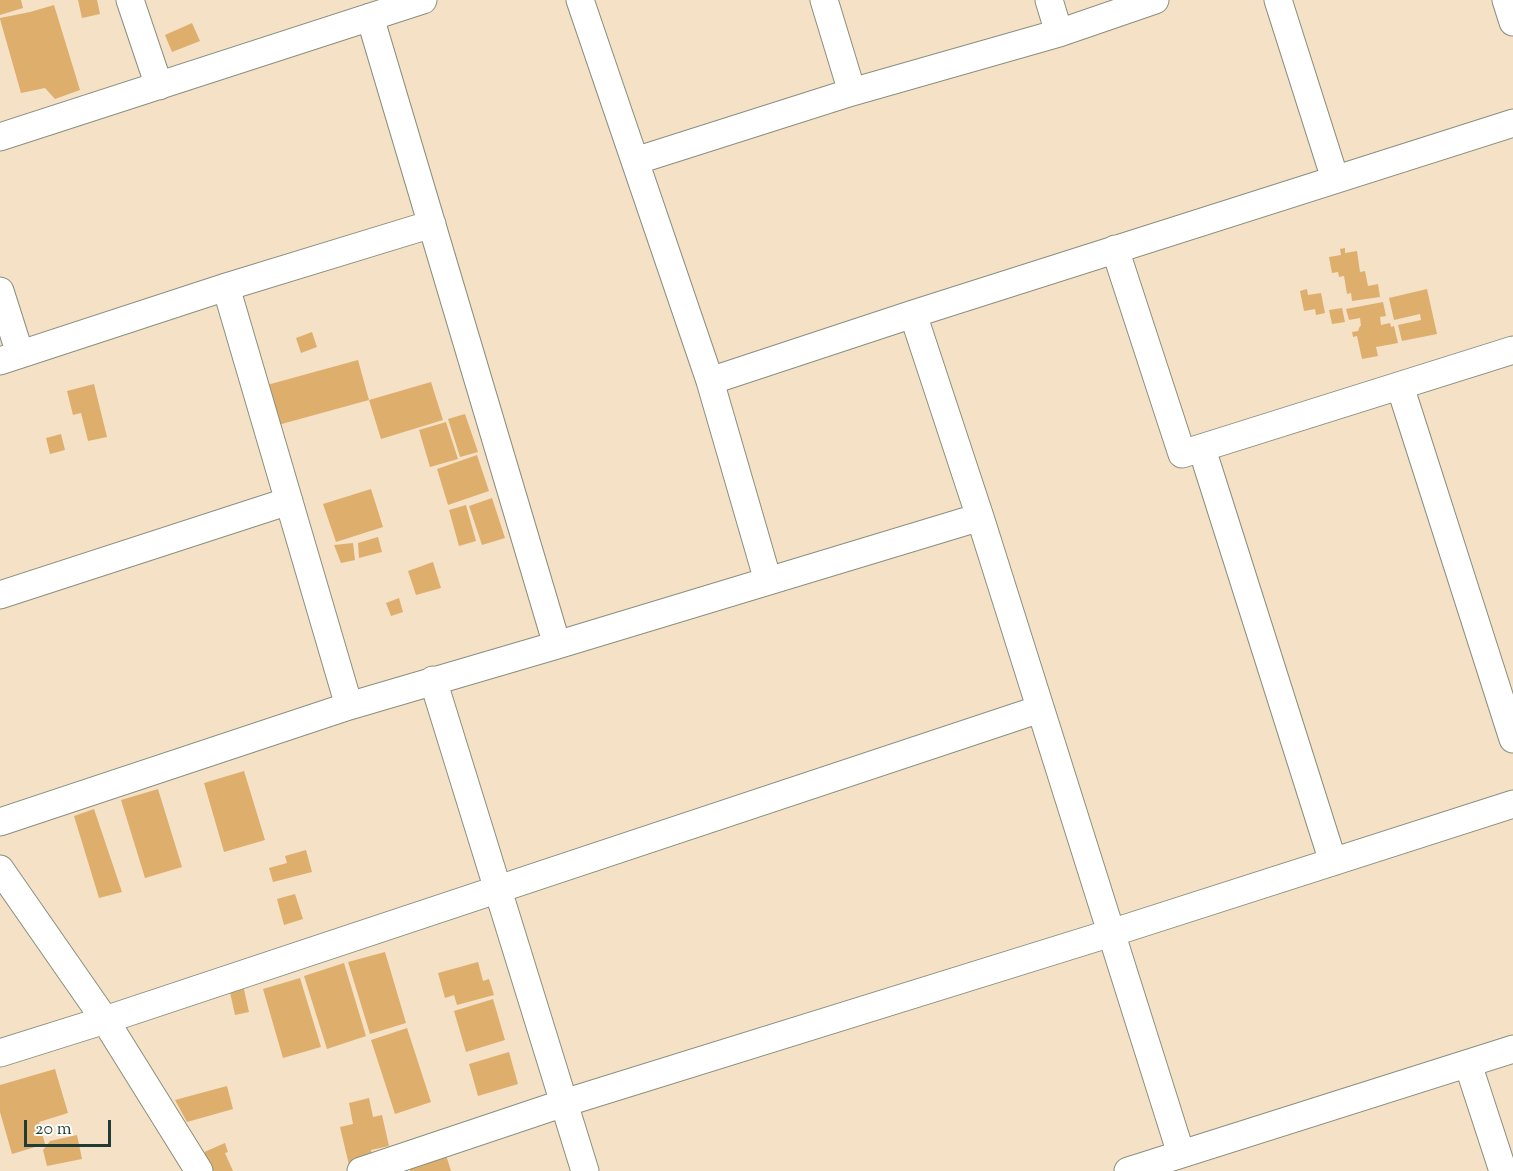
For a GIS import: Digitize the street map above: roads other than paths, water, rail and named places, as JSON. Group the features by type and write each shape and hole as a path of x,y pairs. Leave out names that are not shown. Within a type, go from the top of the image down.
{"street":[{"path":"130,0 159,86"},
{"path":"0,137 423,0"},
{"path":"580,0 710,381 768,581"},
{"path":"824,0 852,92"},
{"path":"1049,0 1059,33"},
{"path":"635,162 852,92 1059,33 1155,0"},
{"path":"1278,0 1335,179"},
{"path":"1506,0 1513,22"},
{"path":"370,17 557,645"},
{"path":"710,381 1513,123"},
{"path":"0,291 10,357 226,287 432,224"},
{"path":"1115,249 1182,454 1513,350"},
{"path":"226,287 349,706"},
{"path":"913,314 980,517 1181,1154"},
{"path":"1400,386 1513,739"},
{"path":"1202,448 1333,862"},
{"path":"0,596 289,501"},
{"path":"0,822 349,706 980,517"},
{"path":"434,680 585,1171"},
{"path":"0,1053 1040,709"},
{"path":"361,1171 564,1103 1111,933 1513,804"},
{"path":"0,869 105,1020 199,1171"},
{"path":"1128,1171 1513,1049"},
{"path":"1468,1064 1503,1171"}]}
